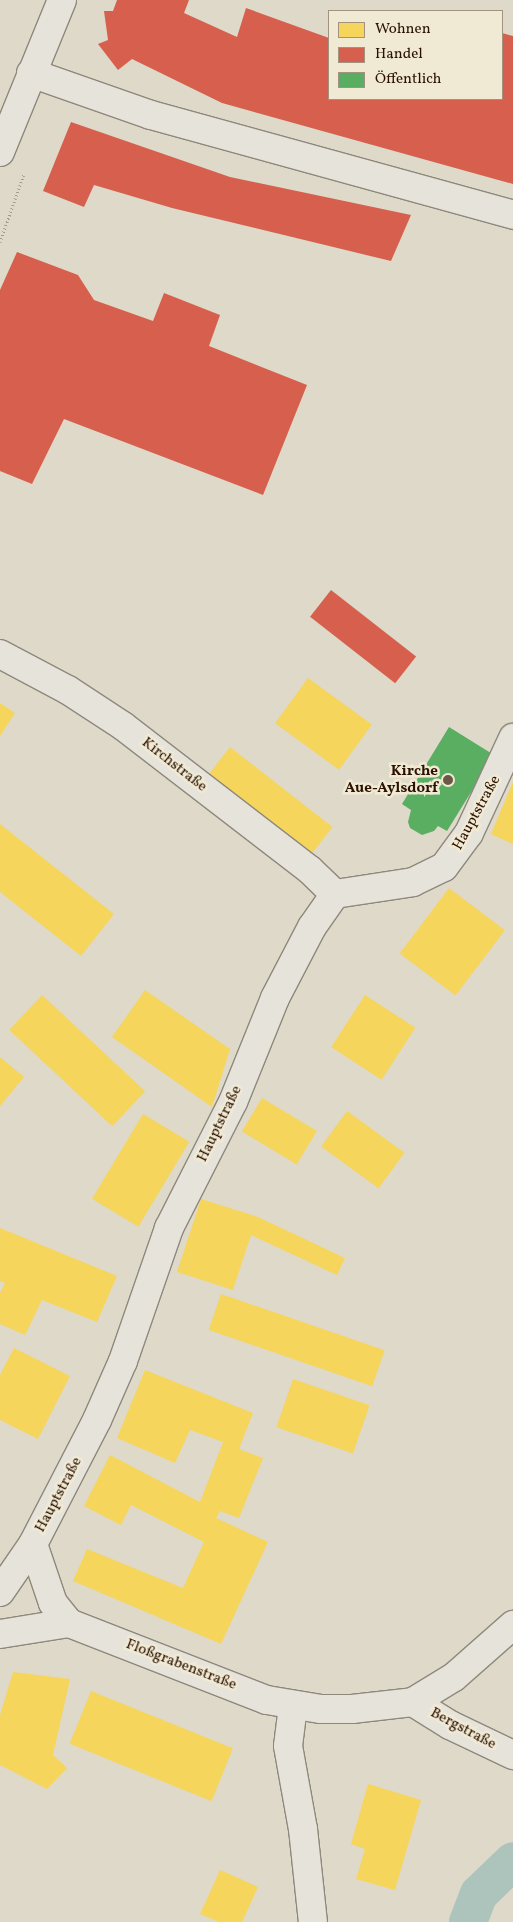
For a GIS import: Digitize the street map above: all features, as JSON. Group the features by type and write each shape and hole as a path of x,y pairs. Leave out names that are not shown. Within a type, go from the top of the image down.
{"street":[{"path":"2,138 62,0"},
{"path":"31,72 151,115 513,215"},
{"name":"Kirchstraße","path":"0,654 68,690 123,726 310,870 335,894"},
{"name":"Hauptstraße","path":"0,1592 33,1544 112,1387 170,1228 233,1102 275,998 312,927 335,894 413,882 444,867 469,833 513,738"},
{"name":"Floßgrabenstraße","path":"33,1544 53,1604 69,1623 267,1700 293,1706 352,1709 413,1702 454,1677 513,1625"},
{"path":"0,1634 69,1623"},
{"name":"Bergstraße","path":"413,1702 450,1725 513,1755"},
{"path":"293,1706 288,1746 303,1830 313,1922"}],"building: Wohnen":[{"path":"308,678 372,724 339,770 275,723"},
{"path":"0,703 15,713 0,736"},
{"path":"230,747 332,827 310,856 207,776"},
{"path":"513,782 513,844 491,834"},
{"path":"0,824 114,914 81,956 0,892"},
{"path":"449,888 505,930 456,996 400,953"},
{"path":"145,990 230,1049 212,1107 112,1037"},
{"path":"42,995 145,1091 112,1126 9,1030"},
{"path":"365,995 415,1028 382,1080 331,1047"},
{"path":"0,1057 24,1077 0,1106"},
{"path":"262,1098 317,1131 297,1164 242,1131"},
{"path":"347,1111 404,1153 379,1188 321,1147"},
{"path":"143,1114 189,1142 138,1227 92,1199"},
{"path":"201,1199 258,1217 345,1258 337,1275 251,1235 233,1290 177,1272"},
{"path":"0,1228 117,1276 97,1322 42,1300 25,1335 0,1324 0,1293 5,1283 0,1281"},
{"path":"221,1294 385,1350 372,1386 209,1330"},
{"path":"14,1348 70,1376 38,1439 0,1420 0,1375"},
{"path":"145,1370 253,1413 239,1449 263,1458 239,1518 220,1511 216,1518 268,1542 221,1644 73,1581 87,1549 183,1588 204,1542 131,1505 121,1525 84,1506 110,1455 200,1502 223,1442 190,1430 175,1463 117,1438"},
{"path":"293,1379 370,1405 353,1454 276,1427"},
{"path":"13,1672 70,1679 53,1755 67,1768 47,1789 0,1765 0,1715"},
{"path":"91,1691 233,1748 212,1801 70,1744"},
{"path":"368,1784 421,1800 395,1890 356,1879 365,1849 351,1844"},
{"path":"220,1870 258,1887 242,1922 219,1922 200,1914"}],"building: Handel":[{"path":"117,0 189,0 184,13 237,37 246,8 328,38 328,100 503,100 503,33 513,36 513,184 222,103 132,59 118,70 98,44 108,40 104,11 113,11"},
{"path":"71,122 230,177 411,215 391,261 172,208 94,185 84,207 43,191"},
{"path":"17,252 78,275 94,300 153,321 164,293 220,315 209,346 307,385 263,495 64,419 32,484 0,471 0,290"},
{"path":"331,590 416,656 395,683 310,617"}],"building: Öffentlich":[{"name":"Kirche Aue-Aylsdorf","path":"449,727 494,755 447,831 438,826 434,831 422,835 410,828 408,822 411,810 402,804"}],"waterway":[{"path":"468,1922 479,1894 513,1861"}],"place":[{"name":"Kirche Aue-Aylsdorf","path":"448,780"}]}
